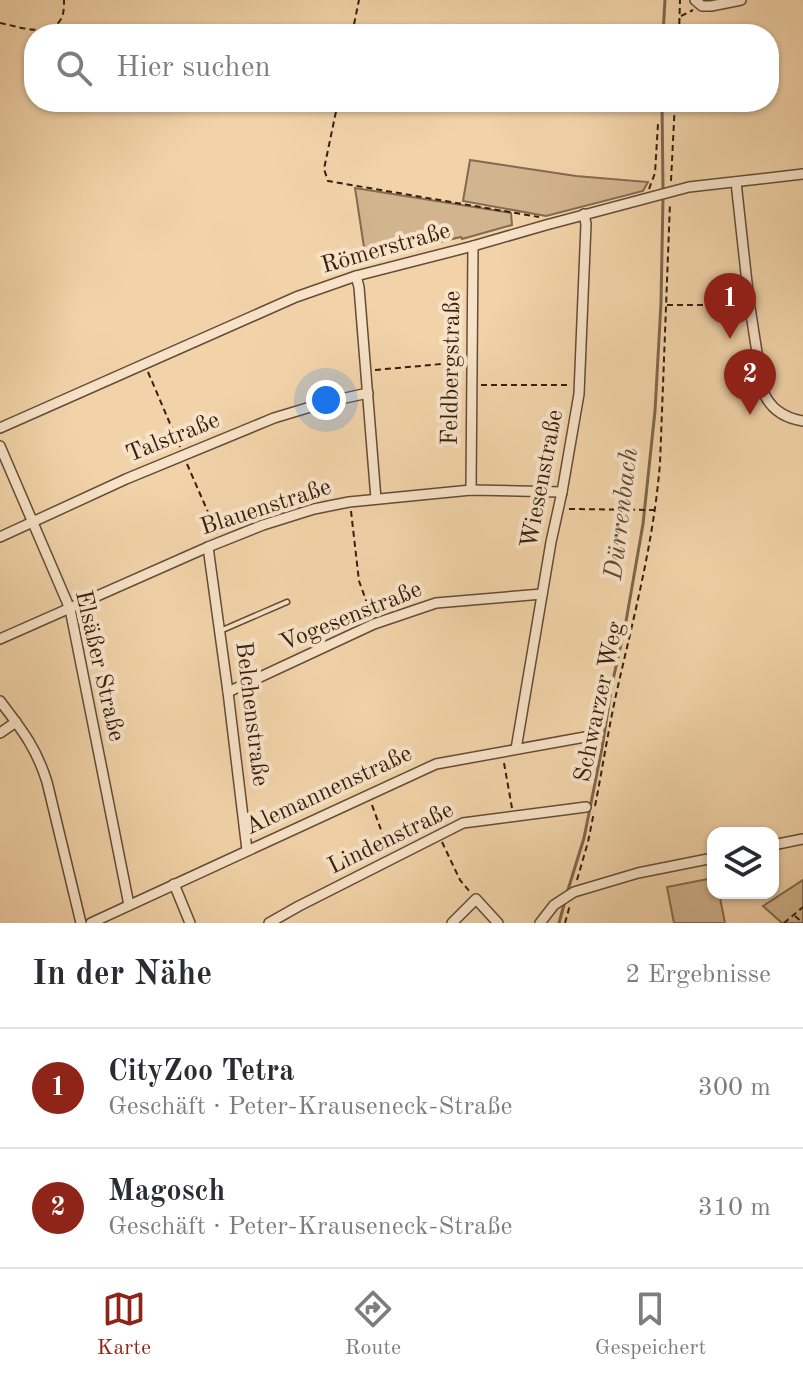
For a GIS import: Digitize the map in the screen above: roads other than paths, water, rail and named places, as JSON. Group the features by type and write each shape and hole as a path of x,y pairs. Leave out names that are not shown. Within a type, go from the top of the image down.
{"street":[{"path":"698,3 711,6 739,0"},
{"name":"Römerstraße","path":"0,428 296,297 356,276 671,191 803,174"},
{"path":"736,182 763,391 774,410 803,421"},
{"name":"Wiesenstraße","path":"516,749 580,385 584,214"},
{"name":"Feldbergstraße","path":"471,490 473,246"},
{"path":"356,276 376,499"},
{"name":"Talstraße","path":"0,537 126,479 274,418 368,393"},
{"name":"Elsäßer Straße","path":"0,446 70,609 129,905"},
{"name":"Blauenstraße","path":"0,639 208,547 314,509 349,502 471,490 562,492"},
{"name":"Belchenstraße","path":"208,547 247,850"},
{"name":"Vogesenstraße","path":"228,692 374,624 436,603 542,594"},
{"path":"0,701 31,741 40,759 81,923"},
{"path":"0,733 16,722"},
{"name":"Alemannenstraße","path":"91,923 436,764 596,735"},
{"name":"Lindenstraße","path":"269,923 463,823 586,807"},
{"path":"779,844 803,839"},
{"path":"540,923 554,905 574,892 638,873 707,859"},
{"path":"174,884 190,923"},
{"path":"452,923 476,899 498,923"}],"lane":[{"name":"Belchenstraße","path":"220,631 287,602"}],"waterway":[{"name":"Dürrenbach","path":"664,24 665,0"},
{"name":"Dürrenbach","path":"662,112 663,190"},
{"name":"Dürrenbach","path":"567,893 584,838 643,524 655,411 663,198"},
{"name":"Dürrenbach","path":"559,923 565,901"}],"place":[{"name":"CityZoo Tetra","path":"730,339"},
{"name":"Magosch","path":"750,415"}]}
